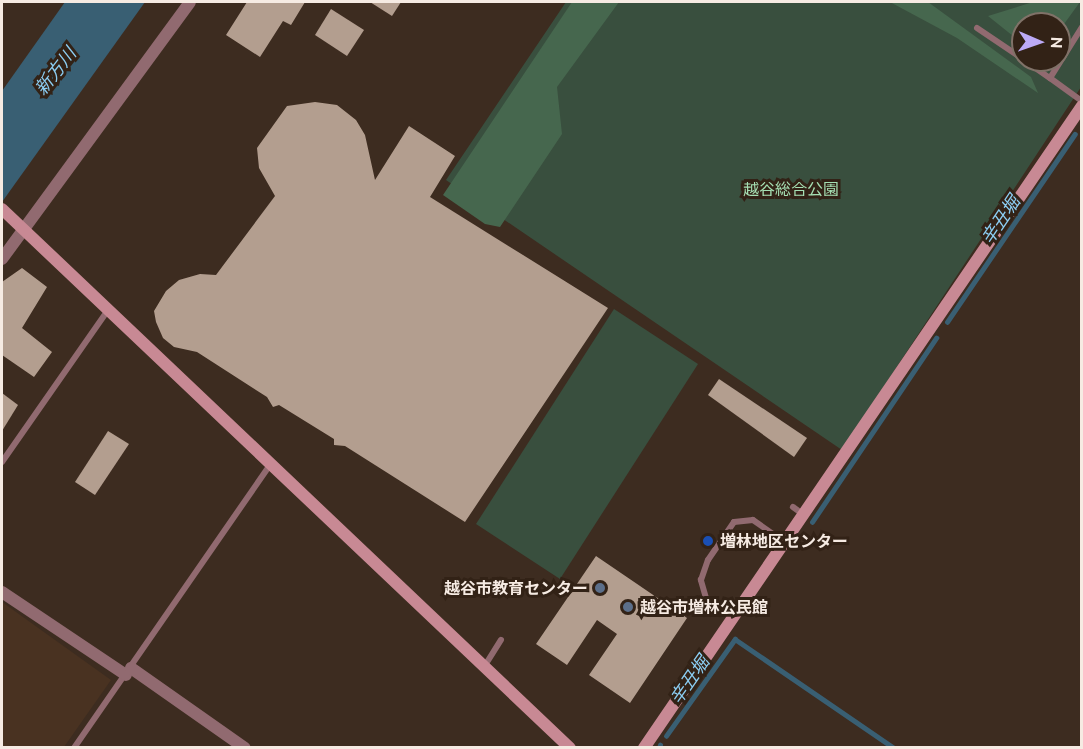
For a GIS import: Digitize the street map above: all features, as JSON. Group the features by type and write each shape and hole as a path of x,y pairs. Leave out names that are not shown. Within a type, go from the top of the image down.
{"street":[{"path":"2,259 22,228 190,2"},
{"path":"644,747 1082,106"},
{"path":"2,209 570,747"},
{"path":"2,592 245,747"}],"lane":[{"path":"1050,78 1082,27"},
{"path":"977,28 1011,52"},
{"path":"1041,72 1082,101"},
{"path":"2,462 109,310"},
{"path":"74,747 272,464"},
{"path":"793,507 804,515"},
{"path":"734,617 706,598 701,572 734,522 742,518 753,520 785,542"},
{"path":"484,668 501,640"}],"shaded area":[{"path":"2,602 111,680 64,747 2,747"}],"green space":[{"name":"越谷総合公園","path":"566,2 1081,2 1081,87 842,450 446,180"},
{"path":"572,2 619,2 557,87 562,134 500,227 485,224 443,195"},
{"path":"890,2 928,2 1011,62 1011,72 1024,72 1031,77 1038,93 957,38"},
{"path":"1033,2 1080,2 1071,14 1071,12 1011,12 1011,34 988,16"},
{"path":"614,309 698,364 560,579 476,524"}],"water":[{"name":"新方川","path":"65,2 145,2 2,202 2,91"}],"building":[{"path":"247,2 305,2 291,25 283,21 260,57 226,35"},
{"path":"370,2 401,2 392,16"},
{"path":"331,9 364,30 347,56 315,35"},
{"path":"315,102 337,105 356,120 365,135 375,180 409,126 455,156 430,197 608,308 465,522 345,446 334,445 334,439 279,405 273,407 267,397 197,352 174,347 163,338 156,322 154,311 166,291 179,280 200,274 216,275 275,196 259,168 257,148 287,106"},
{"path":"22,268 47,287 22,328 52,352 34,377 2,355 2,282"},
{"path":"719,379 807,438 794,457 708,395"},
{"path":"2,393 18,405 2,431"},
{"path":"108,431 129,444 95,495 75,482"},
{"path":"596,556 687,618 630,703 589,675 617,634 597,620 567,665 536,644"}],"waterway":[{"name":"辛丑堀","path":"947,322 1075,134"},
{"name":"辛丑堀","path":"812,522 936,338"},
{"path":"666,736 735,639 894,748"}],"place":[{"name":"増林地区センター","path":"708,541"},
{"name":"越谷市教育センター","path":"600,588"},
{"name":"越谷市増林公民館","path":"628,607"}]}
